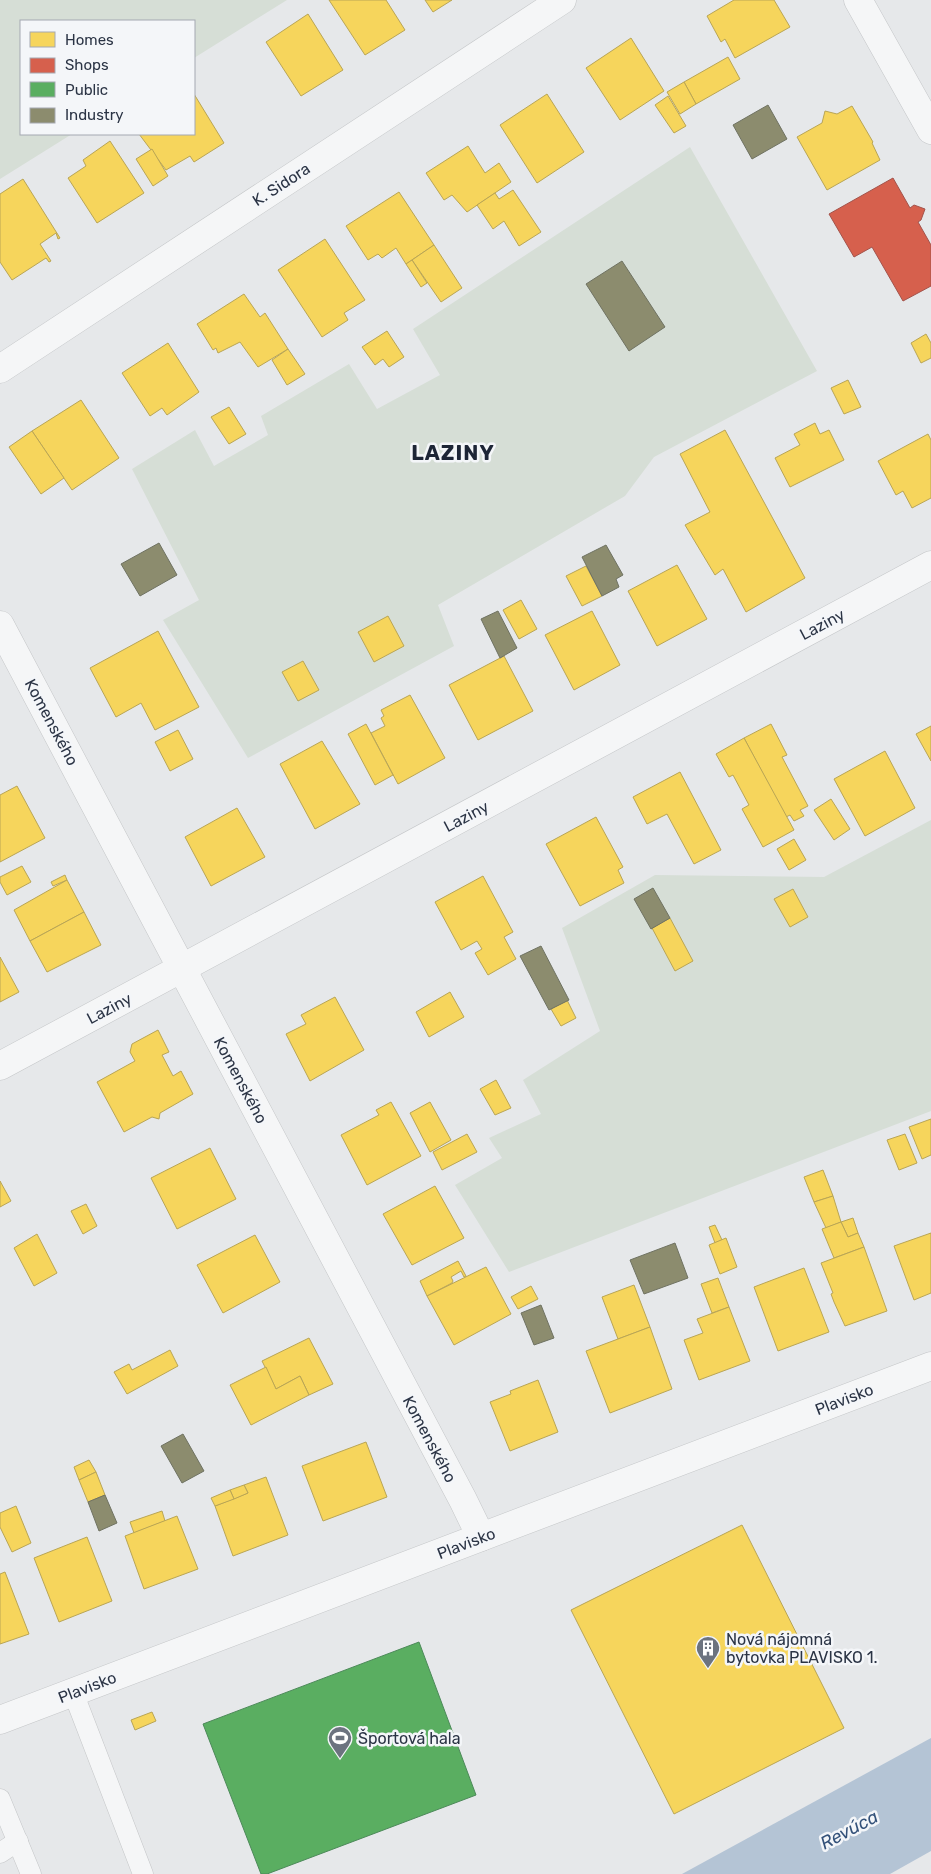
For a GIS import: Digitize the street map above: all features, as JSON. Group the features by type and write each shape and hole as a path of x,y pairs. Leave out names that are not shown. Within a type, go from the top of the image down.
{"street":[{"name":"K. Sidora","path":"0,368 562,0"},
{"path":"858,0 931,130"},
{"name":"Laziny","path":"0,1066 931,565"},
{"name":"Komenského","path":"0,625 481,1537"},
{"name":"Plavisko","path":"0,1720 931,1366"}],"lane":[{"path":"72,1692 143,1874"},
{"path":"0,1799 31,1874"},
{"path":"0,1853 18,1841"}],"shaded area":[{"path":"0,0 287,0 195,57 195,20 20,20 20,135 70,135 0,179"},
{"path":"690,147 817,371 654,457 625,496 438,605 454,646 248,758 163,620 199,600 132,469 195,430 214,466 268,435 261,416 349,364 377,409 440,375 413,329"},
{"path":"931,820 931,1111 509,1272 455,1185 502,1158 489,1138 541,1114 523,1080 600,1031 562,928 655,875 824,877"}],"water":[{"name":"Revúca","path":"931,1738 931,1851 890,1874 682,1874"}],"building: Homes":[{"path":"329,0 386,0 405,30 365,55"},
{"path":"425,0 452,0 433,12"},
{"path":"734,0 774,0 790,27 735,58 725,39 721,42 707,16"},
{"path":"308,14 343,70 301,96 266,42"},
{"path":"631,38 664,91 620,120 586,68"},
{"path":"728,57 740,79 696,104 684,82"},
{"path":"684,82 696,104 680,114 667,92"},
{"path":"547,94 584,152 537,183 500,125"},
{"path":"195,96 224,143 194,162 190,156 166,170 140,135 195,135"},
{"path":"668,96 686,126 674,133 655,105"},
{"path":"852,106 873,142 880,160 827,190 797,137 822,123 825,111 837,114"},
{"path":"110,141 144,193 97,223 68,178 86,166 83,160"},
{"path":"468,146 485,173 499,163 511,182 467,212 452,195 444,200 426,173"},
{"path":"152,149 168,176 153,186 136,159"},
{"path":"23,179 60,238 58,239 56,233 40,244 51,261 49,262 46,258 12,280 0,262 0,194"},
{"path":"513,190 541,232 519,246 504,221 493,229 477,205 495,193 499,199"},
{"path":"399,192 434,245 406,264 396,248 382,258 378,254 368,260 346,226"},
{"path":"325,239 365,300 344,313 348,320 322,337 278,270"},
{"path":"434,245 462,288 441,302 412,260"},
{"path":"412,260 427,283 421,287 406,264"},
{"path":"244,294 260,317 265,313 288,349 258,367 240,342 218,353 216,348 213,350 197,324"},
{"path":"387,331 404,357 389,367 383,359 375,365 362,347"},
{"path":"926,334 931,343 931,358 921,363 911,343"},
{"path":"168,343 199,392 167,415 162,408 150,416 122,373"},
{"path":"288,349 305,374 287,385 272,360"},
{"path":"848,380 861,407 844,414 831,388"},
{"path":"81,400 119,458 72,490 32,431"},
{"path":"229,407 246,434 229,444 211,417"},
{"path":"815,423 820,434 829,430 844,460 790,487 775,458 800,445 794,434"},
{"path":"725,430 805,578 746,612 723,569 715,575 685,525 710,512 680,454"},
{"path":"32,431 64,478 41,494 9,447"},
{"path":"928,434 931,440 931,498 912,508 903,491 896,495 878,461"},
{"path":"677,565 707,619 657,646 628,591"},
{"path":"586,566 602,596 582,606 566,576"},
{"path":"521,600 537,629 519,639 503,610"},
{"path":"592,611 620,665 574,690 545,635"},
{"path":"388,616 404,646 374,662 358,632"},
{"path":"158,631 199,707 155,730 141,703 116,717 90,668"},
{"path":"504,656 533,711 478,740 449,685"},
{"path":"303,661 319,690 298,701 282,672"},
{"path":"410,695 445,758 398,784 371,733 385,726 381,718 384,716 381,710"},
{"path":"366,724 393,775 375,785 348,734"},
{"path":"771,724 787,755 782,757 808,806 800,810 804,816 794,821 790,815 786,817 744,738"},
{"path":"931,726 931,761 916,734"},
{"path":"178,730 193,759 170,771 155,742"},
{"path":"744,738 794,830 763,847 742,809 749,805 733,775 729,777 716,754"},
{"path":"322,741 360,804 315,829 280,764"},
{"path":"885,751 915,808 865,836 834,779"},
{"path":"680,772 721,850 694,864 667,814 647,824 633,797"},
{"path":"17,786 45,838 0,862 0,795"},
{"path":"831,799 850,829 834,840 814,810"},
{"path":"237,808 265,857 211,886 185,837"},
{"path":"596,817 623,867 618,870 624,883 580,906 546,844"},
{"path":"794,839 806,860 789,870 777,849"},
{"path":"22,866 31,882 7,895 0,882 0,877"},
{"path":"65,875 67,880 53,886 51,882"},
{"path":"483,876 513,932 504,937 516,959 488,975 475,953 482,949 477,941 461,950 435,902"},
{"path":"67,880 84,912 30,941 14,910"},
{"path":"793,889 808,917 790,927 774,899"},
{"path":"84,912 101,945 47,972 30,941"},
{"path":"670,918 693,961 675,971 652,928"},
{"path":"0,957 19,992 0,1002"},
{"path":"450,992 464,1017 429,1037 416,1012"},
{"path":"335,997 364,1050 310,1081 286,1034 306,1024 301,1015"},
{"path":"567,1000 576,1018 561,1026 551,1009"},
{"path":"158,1030 169,1052 162,1055 173,1076 181,1071 193,1094 160,1113 159,1119 152,1117 124,1132 97,1082 135,1061 130,1052 132,1044"},
{"path":"496,1080 511,1108 495,1115 480,1089"},
{"path":"391,1102 421,1156 367,1185 341,1135 379,1115 376,1110"},
{"path":"430,1102 451,1140 430,1152 410,1113"},
{"path":"931,1119 931,1155 922,1159 909,1127"},
{"path":"467,1134 477,1152 442,1170 433,1152"},
{"path":"905,1134 917,1163 899,1170 887,1140"},
{"path":"210,1148 236,1199 177,1229 151,1178"},
{"path":"823,1170 833,1196 814,1202 804,1177"},
{"path":"0,1181 11,1201 0,1207"},
{"path":"435,1186 464,1238 412,1265 383,1214"},
{"path":"833,1196 841,1222 826,1228 814,1202"},
{"path":"86,1204 97,1226 83,1234 71,1211"},
{"path":"853,1218 858,1233 848,1237 841,1222"},
{"path":"841,1222 848,1237 858,1233 864,1247 834,1258 822,1229"},
{"path":"715,1225 722,1240 715,1243 709,1227"},
{"path":"931,1233 931,1293 914,1300 894,1246"},
{"path":"37,1234 57,1273 34,1286 14,1248"},
{"path":"255,1235 280,1282 223,1313 197,1265"},
{"path":"726,1238 737,1267 720,1274 709,1245"},
{"path":"864,1247 887,1311 845,1326 834,1302 831,1294 833,1293 821,1263"},
{"path":"458,1261 466,1276 464,1277 461,1271 451,1277 452,1283 427,1296 420,1281"},
{"path":"486,1267 511,1314 454,1345 427,1296"},
{"path":"804,1268 829,1332 778,1351 754,1287"},
{"path":"718,1278 729,1307 712,1313 701,1284"},
{"path":"634,1285 650,1327 618,1339 602,1297"},
{"path":"531,1286 538,1299 518,1309 511,1297"},
{"path":"729,1307 750,1361 699,1380 684,1340 703,1333 697,1319"},
{"path":"650,1327 672,1389 610,1413 586,1351"},
{"path":"309,1338 333,1384 309,1395 300,1376 276,1389 262,1361"},
{"path":"170,1350 178,1366 127,1394 114,1372 129,1364 132,1370"},
{"path":"266,1367 276,1389 300,1376 309,1395 251,1425 230,1385"},
{"path":"538,1380 558,1432 510,1451 490,1402 511,1394 510,1391"},
{"path":"366,1442 387,1497 323,1521 302,1466"},
{"path":"89,1460 96,1472 79,1480 74,1467"},
{"path":"96,1472 105,1495 88,1502 79,1480"},
{"path":"266,1477 288,1535 233,1556 215,1506 248,1493 244,1485"},
{"path":"244,1485 248,1493 234,1499 230,1490"},
{"path":"230,1490 234,1499 215,1506 211,1498"},
{"path":"16,1506 31,1543 12,1552 0,1527 0,1513"},
{"path":"162,1511 165,1521 134,1533 130,1522"},
{"path":"177,1516 198,1569 144,1589 125,1536"},
{"name":"Nová nájomná bytovka PLAVISKO 1.","path":"742,1525 844,1728 674,1814 571,1610"},
{"path":"87,1537 112,1601 59,1622 34,1558"},
{"path":"5,1572 29,1634 0,1644 0,1574"},
{"path":"152,1712 156,1721 135,1730 131,1720"}],"building: Shops":[{"path":"893,178 910,208 914,205 925,209 921,220 918,222 931,245 931,286 903,301 872,247 854,257 829,214"}],"building: Public":[{"name":"Športová hala","path":"419,1642 476,1795 267,1874 261,1874 203,1724"}],"building: Industry":[{"path":"768,105 787,139 752,159 733,125"},
{"path":"622,261 665,327 629,351 586,284"},
{"path":"159,543 177,575 140,596 121,564"},
{"path":"606,545 623,575 616,579 619,587 602,596 582,557"},
{"path":"498,611 517,648 500,658 481,619"},
{"path":"653,888 670,918 651,929 634,899"},
{"path":"541,946 569,1000 549,1010 520,956"},
{"path":"675,1243 688,1278 644,1294 630,1260"},
{"path":"541,1305 554,1338 534,1345 521,1313"},
{"path":"183,1434 204,1471 182,1483 161,1446"},
{"path":"105,1495 117,1523 99,1531 88,1502"}],"place":[{"name":"Nová nájomná bytovka PLAVISKO 1.","path":"708,1669"},
{"name":"Športová hala","path":"340,1759"}],"district":[{"name":"LAZINY","path":"453,453"}]}
